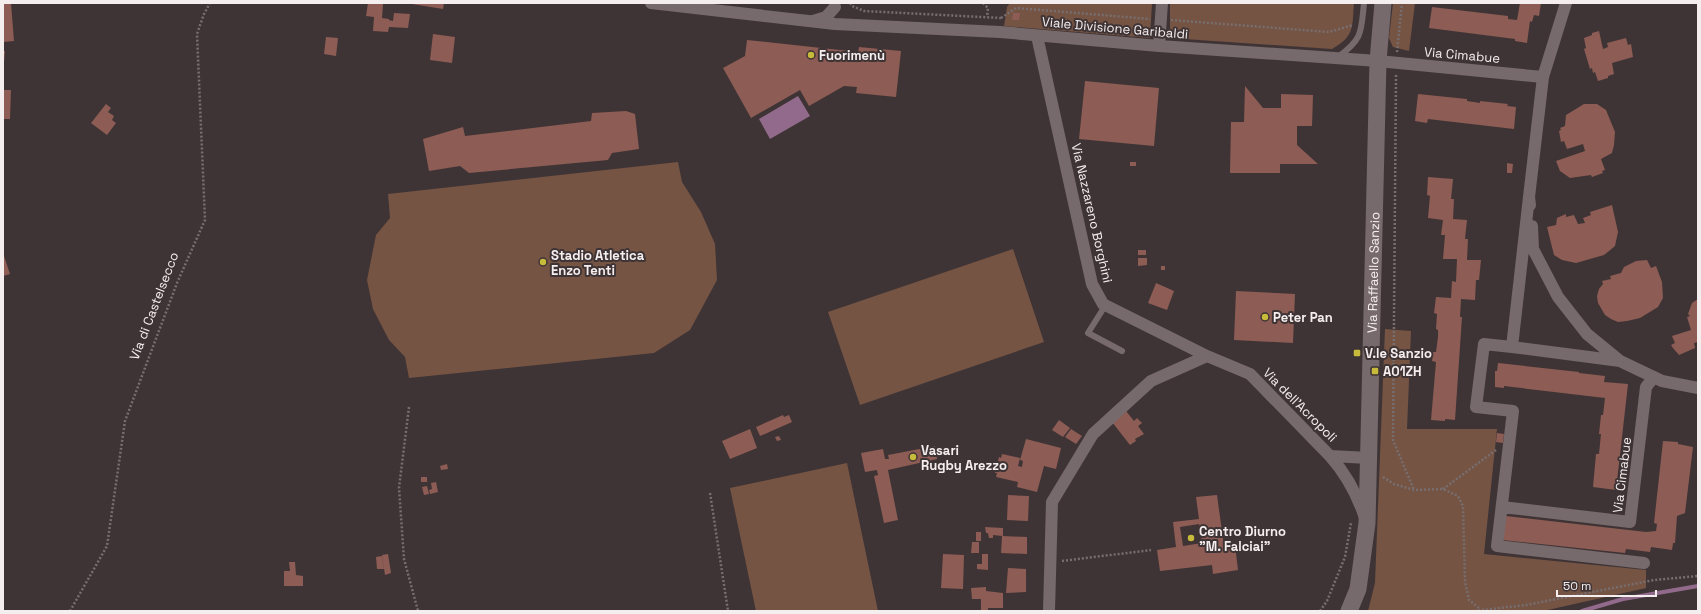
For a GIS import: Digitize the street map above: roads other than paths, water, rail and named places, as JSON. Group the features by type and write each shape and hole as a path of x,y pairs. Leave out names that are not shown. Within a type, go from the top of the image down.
{"main road":[{"name":"Via Raffaello Sanzio","path":"1349,611 1358,589 1367,523 1378,61 1383,3"}],"street":[{"path":"651,3 810,22 826,16 835,5 840,15 850,25"},
{"path":"1159,46 1162,3"},
{"path":"1512,347 1543,77 1566,3"},
{"name":"Viale Divisione Garibaldi","path":"810,22 1000,32 1159,46 1378,61"},
{"name":"Via Nazzareno Borghini","path":"1037,36 1092,284 1104,305"},
{"name":"Via Cimabue","path":"1378,61 1543,77"},
{"path":"1530,197 1533,249 1558,297 1587,334 1620,361 1662,381 1698,388"},
{"path":"1104,305 1207,356"},
{"path":"1620,361 1484,344 1476,407 1513,411 1497,546 1644,563"},
{"path":"1048,611 1052,502 1094,434 1151,380 1207,356"},
{"name":"Via dell'Acropoli","path":"1207,356 1250,374 1330,456 1369,458"},
{"name":"Via Cimabue","path":"1502,507 1630,522 1646,387 1654,377"},
{"path":"1330,456 1344,472 1355,490 1367,523"}],"lane":[{"path":"1335,58 1359,39 1364,3"},
{"path":"1104,305 1088,333 1122,351"}],"waterway":[{"path":"1582,611 1623,599 1698,586"}],"place":[{"name":"Fuorimenù","path":"811,55"},
{"name":"Stadio Atletica Enzo Tenti","path":"543,262"},
{"name":"Peter Pan","path":"1265,317"},
{"name":"V.le Sanzio","path":"1357,353"},
{"name":"A01ZH","path":"1375,371"},
{"name":"Vasari Rugby Arezzo","path":"913,457"},
{"name":"Centro Diurno \"M. Falciai\"","path":"1191,538"}]}
